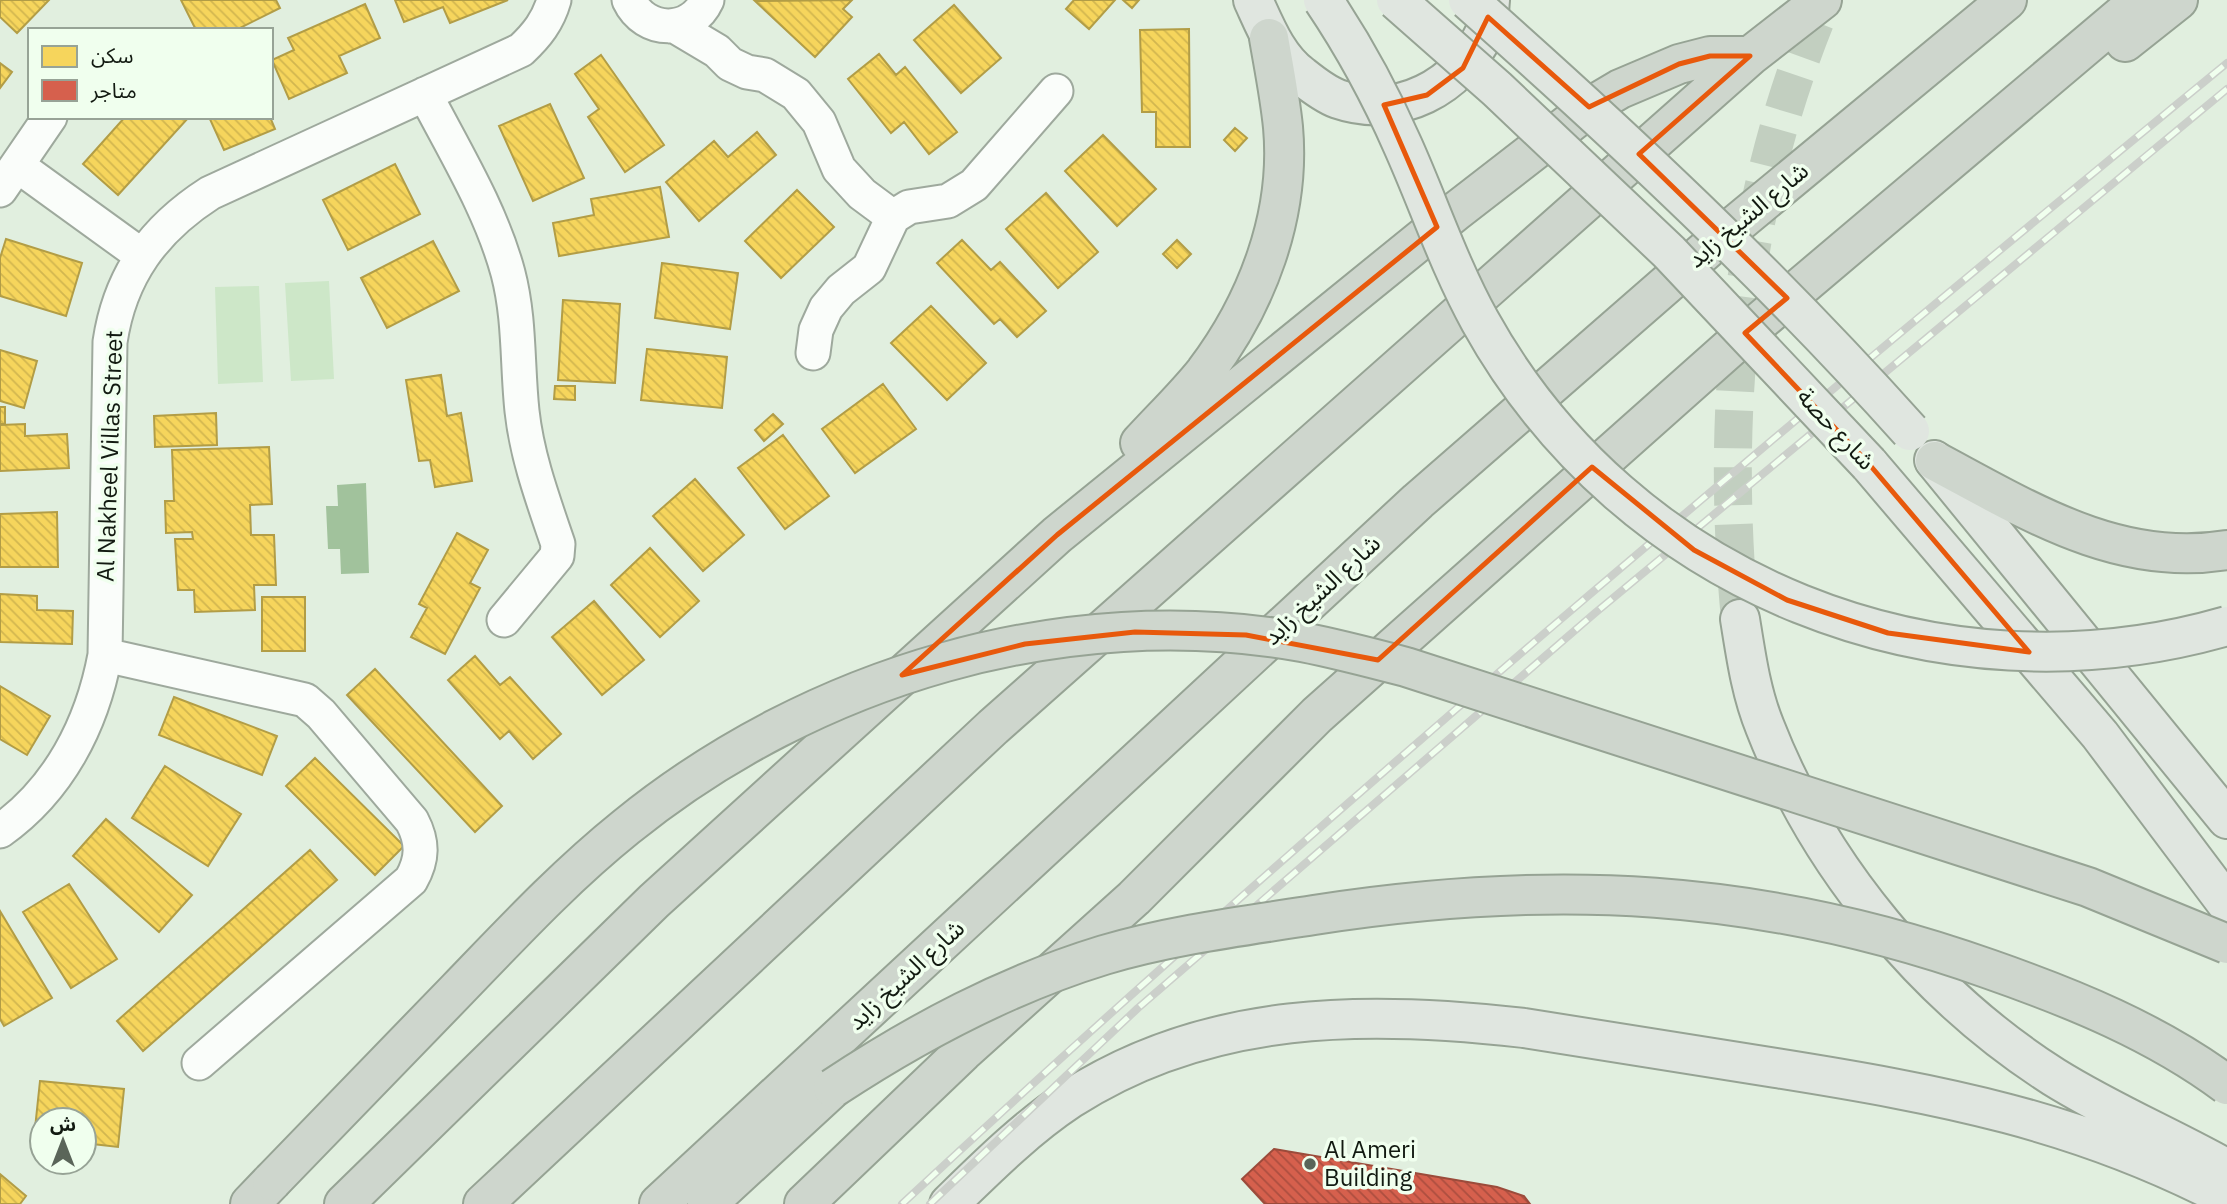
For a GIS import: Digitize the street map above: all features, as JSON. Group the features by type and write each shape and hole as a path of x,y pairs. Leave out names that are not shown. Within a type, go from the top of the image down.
{"highway":[{"path":"483,1204 993,727 1750,57 1822,0"},
{"name":"شارع الشيخ زايد","path":"659,1204 1418,501 1722,236 2007,0"},
{"path":"804,1204 963,1052 1134,898 1317,715 1608,452 2140,0"},
{"path":"1902,202 2015,127 2178,0"},
{"path":"1057,535 1204,373 1234,330 1257,283 1273,233 1282,181 1283,129 1269,37"},
{"path":"344,1204 654,901 1057,535 1455,212 1593,105 1630,84 1679,64 1710,56 1750,57"},
{"path":"1935,461 2050,522 2100,541 2162,553 2193,554 2227,550"},
{"path":"261,1193 544,899 628,825 718,762 815,709 892,679 971,655 1080,636 1191,632 1301,642 1354,653 1458,683 2088,887 2227,944"},
{"path":"707,1204 833,1088 884,1055 991,998 1070,967 1163,940 1222,928 1426,899 1510,893 1595,892 1679,897 1762,908 1845,925 1926,946 2062,995 2169,1048 2227,1085"}],"main road":[{"path":"1253,0 1269,37 1299,75 1338,99 1383,106 1427,95 1463,68 1486,29 1490,0"},
{"path":"1323,0 1381,100 1457,275 1508,366 1548,419 1611,485 1651,520 1694,550 1787,600 1837,619 1938,643 1989,650 2093,651 2144,645 2227,626"},
{"name":"شارع حصة","path":"1396,0 1536,125 1669,252 1869,464 2100,735 2227,904"},
{"path":"1468,0 1580,99 1726,236 1910,431 2227,819"},
{"path":"1740,619 1756,699 1786,776 1840,866 1901,946 1973,1016 2053,1076 2096,1102 2227,1169"},
{"path":"949,1204 1041,1121 1070,1100 1150,1058 1254,1029 1312,1019 1383,1017 1454,1020 1524,1028 1901,1087 1960,1099 2017,1114 2119,1148 2183,1175 2227,1198"}],"street":[{"name":"Al Nakheel Villas Street","path":"0,831 30,806 66,761 91,710 105,655 110,342 120,296 141,255 184,210 210,194 522,50 538,34 554,0"},
{"path":"629,0 638,14 649,22 675,26 717,51 730,64 747,72 765,75 796,93 819,122 832,155 850,183 893,217"},
{"path":"675,26 688,22 705,4 716,36 717,51"},
{"path":"813,353 816,330 826,308 841,290 869,268 893,217 909,207 934,205 962,195 974,185 1056,91"},
{"path":"425,94 487,216 508,273 518,324 520,390 528,447 558,544 557,556 504,620"},
{"path":"49,119 9,178 141,255"},
{"path":"105,655 285,693 305,700 321,714 412,821 419,835 420,858 411,880 200,1063"}],"highlighted area":[{"path":"1488,17 1589,107 1679,64 1710,56 1750,56 1639,154 1787,298 1745,333 1869,464 2029,652 1888,633 1787,600 1694,550 1592,467 1378,660 1246,635 1135,632 1025,644 902,675 1057,535 1437,227 1384,105 1427,95 1463,68"}],"shaded area":[{"path":"329,281 334,379 291,381 285,283"},
{"path":"259,286 263,382 218,384 215,287"},
{"path":"366,483 369,573 341,574 340,549 328,549 326,506 338,506 337,485"}],"building: سكن":[{"path":"0,0 49,0 17,33 0,17"},
{"path":"181,0 276,0 280,8 240,28 195,28"},
{"path":"395,0 508,0 450,23 443,7 404,22"},
{"path":"852,0 843,9 852,17 815,57 755,1"},
{"path":"1074,0 1115,0 1089,29 1066,9"},
{"path":"1123,0 1139,0 1132,8"},
{"path":"365,4 380,38 339,56 347,73 289,99 273,62 273,60 294,50 288,38"},
{"path":"954,5 1001,58 961,93 914,40"},
{"path":"1189,29 1190,147 1156,147 1156,112 1142,112 1140,30"},
{"path":"879,54 896,75 905,67 957,132 929,154 904,122 891,133 848,79"},
{"path":"601,55 664,145 625,172 588,117 599,109 575,74"},
{"path":"0,63 12,72 0,88"},
{"path":"550,104 584,178 533,201 499,126"},
{"path":"123,119 187,119 118,195 83,164"},
{"path":"210,119 271,119 275,129 224,150"},
{"path":"1235,128 1247,138 1235,151 1224,140"},
{"path":"757,132 776,155 699,221 666,182 714,141 728,157"},
{"path":"1103,135 1156,189 1117,226 1065,171"},
{"path":"395,164 420,214 348,250 323,200"},
{"path":"660,187 669,237 559,256 553,223 594,215 591,199"},
{"path":"797,190 834,227 781,278 745,241"},
{"path":"1046,193 1098,252 1058,288 1006,229"},
{"path":"6,239 82,263 66,316 0,296 0,258"},
{"path":"962,240 991,270 1000,262 1046,311 1017,337 1000,319 994,324 937,263"},
{"path":"1177,240 1191,254 1177,268 1163,254"},
{"path":"433,241 459,291 387,328 361,278"},
{"path":"662,263 738,273 730,329 655,318"},
{"path":"563,300 620,304 615,383 558,380"},
{"path":"931,306 986,363 947,400 891,343"},
{"path":"647,349 727,357 722,408 641,400"},
{"path":"0,350 37,361 24,408 0,401"},
{"path":"441,375 447,416 461,413 472,481 435,487 430,460 419,461 406,380"},
{"path":"883,384 916,429 855,473 822,429"},
{"path":"555,386 575,386 575,400 554,399"},
{"path":"0,407 5,407 5,424 0,424"},
{"path":"216,413 217,445 155,447 154,416"},
{"path":"773,414 783,424 764,441 755,430"},
{"path":"25,424 25,436 67,434 69,468 0,471 0,425"},
{"path":"783,435 829,496 785,529 738,468"},
{"path":"269,447 272,504 250,505 251,535 274,535 276,585 254,585 255,610 195,612 194,590 178,590 175,539 193,539 192,532 166,533 165,501 174,501 172,450"},
{"path":"695,479 744,535 703,571 653,516"},
{"path":"57,512 58,567 0,567 0,514"},
{"path":"457,533 488,550 470,583 480,588 445,654 411,637 427,608 419,604"},
{"path":"650,548 699,601 660,637 611,585"},
{"path":"0,594 37,596 37,610 73,611 72,644 0,642"},
{"path":"262,597 305,597 305,651 262,651"},
{"path":"594,601 644,660 602,695 552,637"},
{"path":"475,656 500,685 510,677 561,734 533,759 509,731 500,739 448,680"},
{"path":"375,669 502,806 475,832 347,695"},
{"path":"0,686 50,716 27,755 0,739"},
{"path":"174,697 277,736 262,775 159,735"},
{"path":"315,758 404,846 375,875 286,786"},
{"path":"165,766 241,814 208,866 132,818"},
{"path":"106,819 192,895 159,932 73,856"},
{"path":"310,850 337,880 143,1051 117,1021"},
{"path":"69,884 117,959 71,988 23,912"},
{"path":"0,911 52,998 4,1026 0,1019"},
{"path":"40,1081 124,1089 118,1147 98,1145 98,1106 37,1106"},
{"path":"0,1174 26,1196 20,1204 0,1204"}],"building: متاجر":[{"name":"Al Ameri Building","path":"1274,1149 1497,1187 1524,1196 1530,1204 1265,1204 1242,1179"}],"tunnel":[{"path":"1740,619 1734,540 1733,461 1743,304 1755,227 1773,150 1795,74 1824,0"}],"railway":[{"path":"902,1204 1226,911 1555,624 2227,63"},
{"path":"930,1204 1138,1008 1595,613 2227,89"}],"place":[{"name":"Al Ameri Building","path":"1310,1164"}]}
